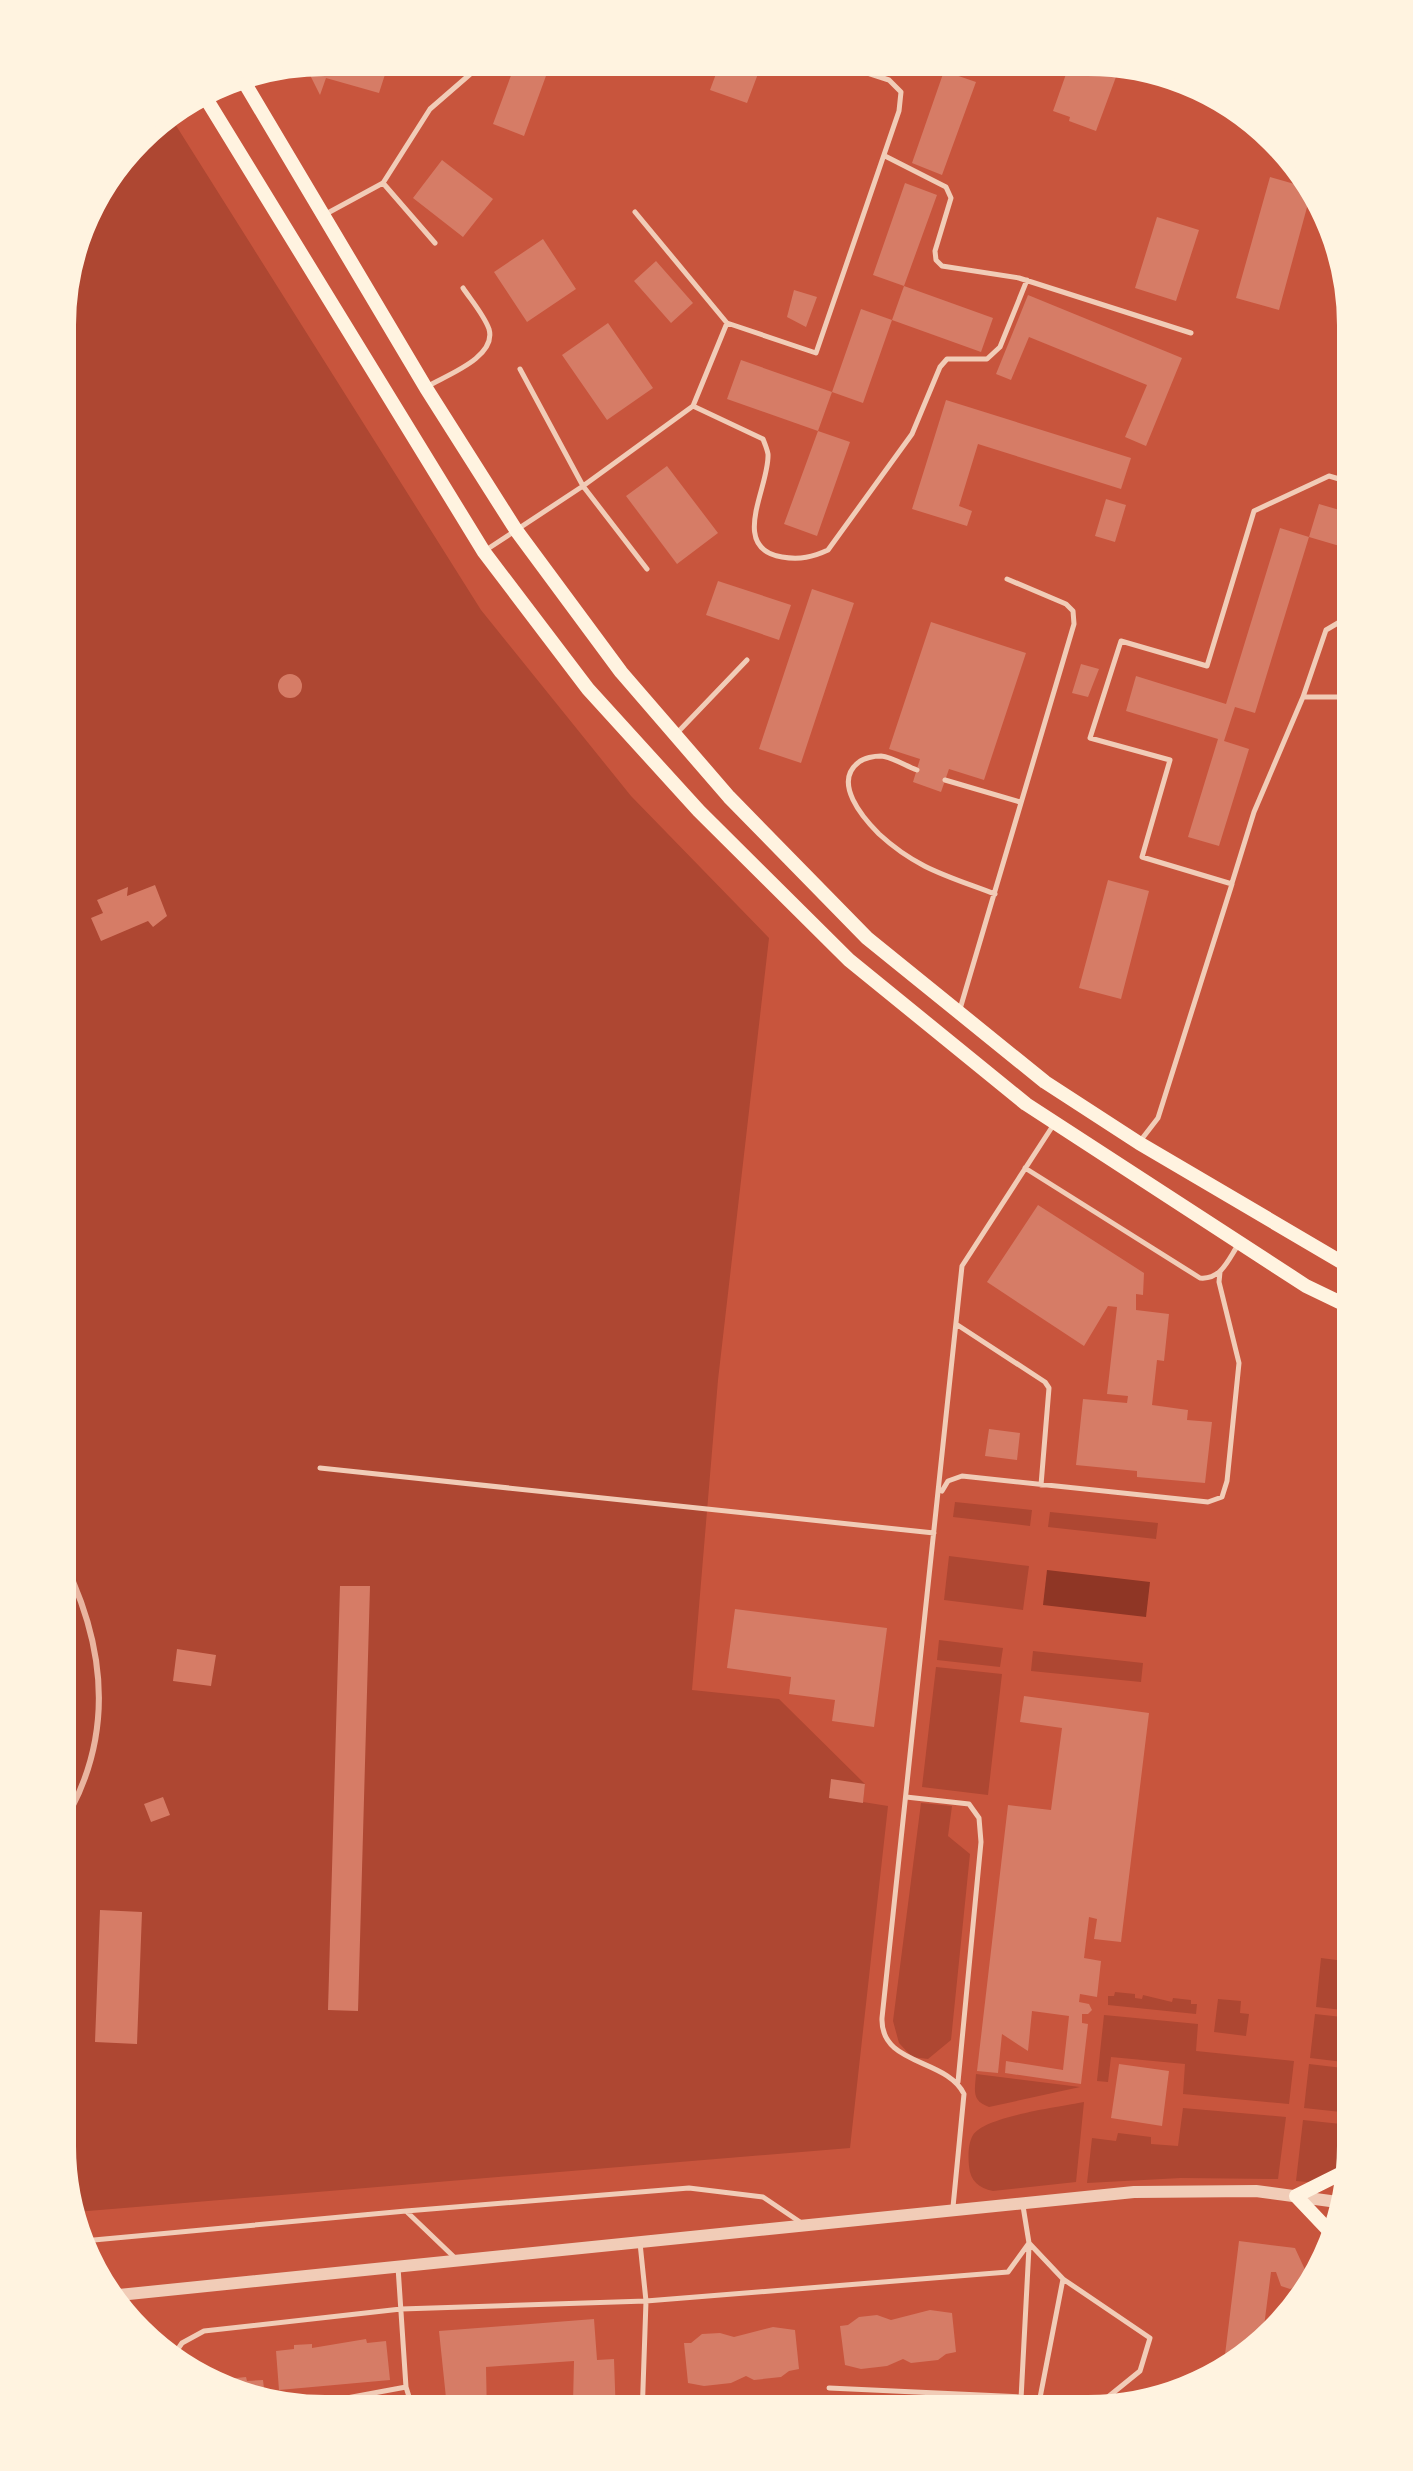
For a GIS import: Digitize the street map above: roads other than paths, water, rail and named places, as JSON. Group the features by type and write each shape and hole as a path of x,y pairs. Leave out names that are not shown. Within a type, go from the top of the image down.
{"main road":[{"path":"244,84 426,388 516,530 620,672 729,797 867,938 1045,1082 1139,1143 1342,1263"},
{"path":"207,99 484,552 588,689 726,838 849,960 1054,1124 1306,1286 1342,1304"},
{"path":"1328,2230 1296,2196 1341,2175"}],"street":[{"path":"119,2295 1134,2192 1256,2192 1336,2203"}],"lane":[{"path":"636,212 727,323 816,354 899,111 901,92 889,80 859,70"},
{"path":"323,215 383,183 430,110 474,71"},
{"path":"885,156 946,187 951,198 935,251 942,266 1026,280 1190,333"},
{"path":"383,183 436,243"},
{"path":"694,406 764,439 768,455 754,518 756,539 765,551 777,556 812,558 828,550 912,434 947,359 987,359 1000,346 1026,280"},
{"path":"426,388 481,355 489,344 489,330 463,288"},
{"path":"484,552 694,406 727,323"},
{"path":"520,369 583,486 647,570"},
{"path":"1232,884 1142,856 1170,760 1090,738 1120,641 1206,666 1254,511 1329,476 1343,480"},
{"path":"959,1012 1075,620 1066,604 1007,579"},
{"path":"1139,1143 1158,1118 1254,812 1326,630 1343,620"},
{"path":"675,735 747,660"},
{"path":"1303,696 1343,697"},
{"path":"917,770 882,756 866,758 850,772 849,788 854,802 880,835 916,864 994,894"},
{"path":"946,780 1020,802"},
{"path":"958,2082 907,2057 886,2039 882,2028 962,1266 1054,1124"},
{"path":"1025,1168 1195,1276 1206,1279 1220,1272 1240,1243"},
{"path":"938,1498 954,1477 1208,1502 1222,1497 1239,1362 1219,1282 1220,1272"},
{"path":"956,1324 1049,1388 1041,1485"},
{"path":"320,1468 935,1534"},
{"path":"906,1798 970,1804 979,1818 981,1842 958,2082 964,2094 964,2107 953,2210"},
{"path":"89,2240 690,2188 763,2197 805,2226"},
{"path":"1021,2401 1029,2243 1022,2203"},
{"path":"406,2211 457,2261"},
{"path":"640,2242 646,2301 643,2401"},
{"path":"1029,2243 1063,2279 1150,2338 1140,2371 1104,2400"},
{"path":"176,2352 182,2343 204,2331 401,2309 646,2301 1008,2272 1029,2243"},
{"path":"398,2267 406,2387 411,2401"},
{"path":"1039,2401 1063,2279"},
{"path":"331,2401 406,2387"},
{"path":"829,2388 1021,2397"}],"railway":[{"path":"70,1574 86,1616 99,1691 89,1765 70,1809"}]}
